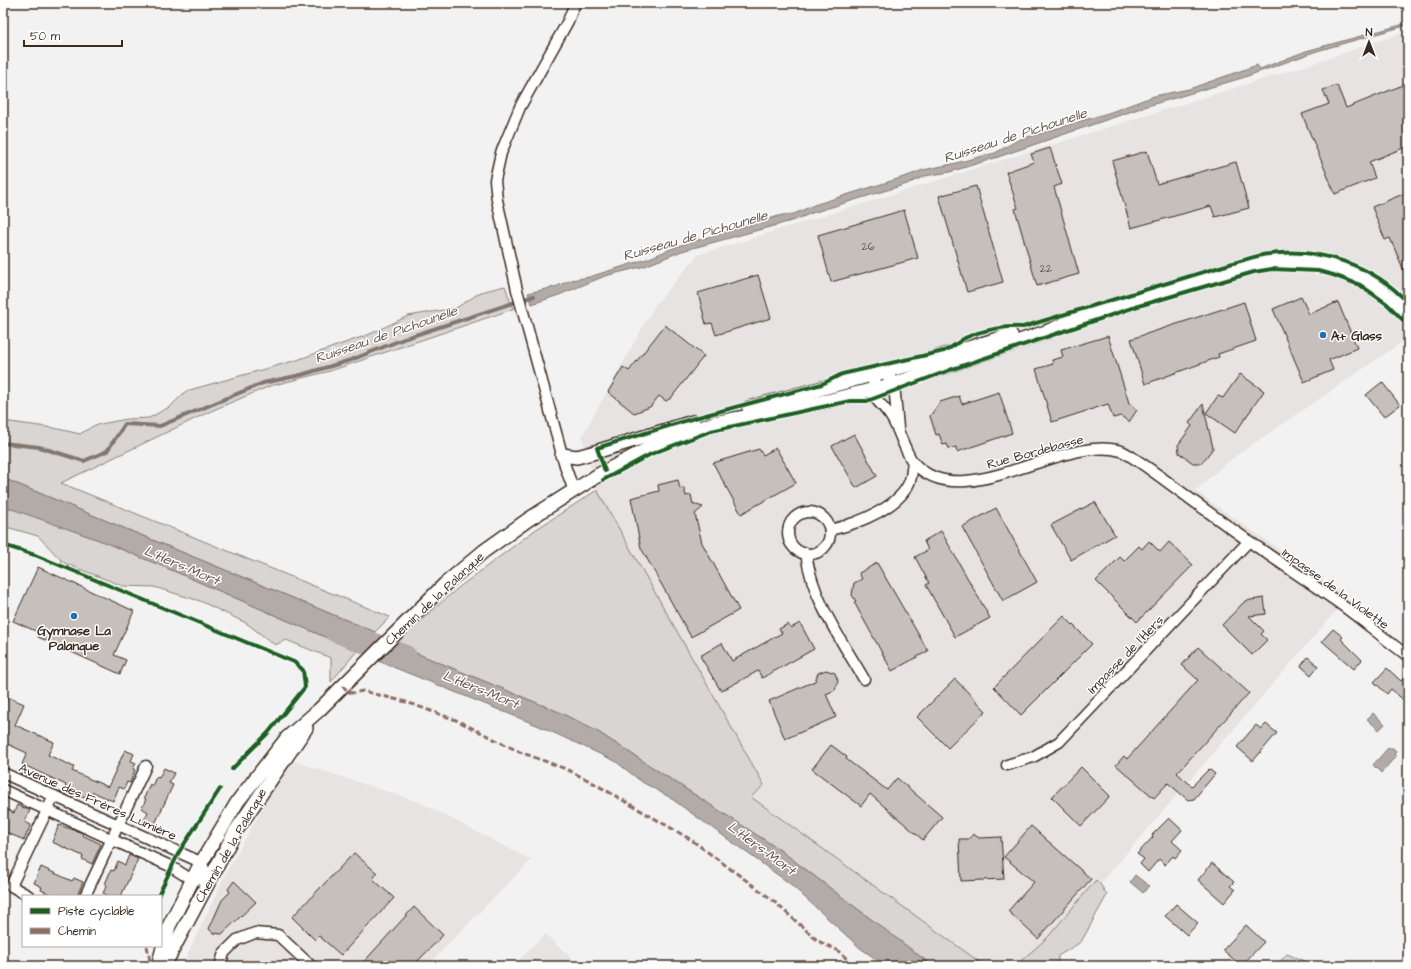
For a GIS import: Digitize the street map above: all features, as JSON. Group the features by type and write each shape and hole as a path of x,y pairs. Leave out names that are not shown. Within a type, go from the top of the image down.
{"street":[{"path":"574,491 562,455 522,311 496,200 495,180 499,160 520,107 576,3"},
{"path":"562,455 577,457 592,453 708,417 729,414 1089,314 1253,265 1278,260 1297,260 1328,265 1359,276 1390,296 1408,315"},
{"path":"714,423 821,403 894,384 1046,332 1089,314"},
{"path":"880,372 890,377 894,384"},
{"path":"871,390 873,382 880,372"},
{"name":"Rue Bordebasse","path":"894,384 898,428"},
{"name":"Rue Bordebasse","path":"871,390 874,398 889,414 898,428 913,462 925,472 942,480 956,482 977,480 1082,450 1104,448 1122,451 1145,466 1248,542"},
{"path":"714,423 729,414"},
{"name":"Chemin de la Palanque","path":"158,966 169,926 201,863 238,801 287,738 319,710 445,584 484,551 600,474 658,444 714,423"},
{"path":"830,530 854,524 896,501 905,490 911,478 913,462"},
{"path":"811,512 820,515 826,521 830,530 826,545 821,550 806,553 797,550 789,539 789,526 794,518 802,513 811,512"},
{"name":"Impasse de la Violette","path":"1248,542 1344,606 1408,656"},
{"name":"Impasse de l'Hers","path":"1007,765 1033,757 1059,742 1248,542"},
{"path":"806,553 811,582 819,602 864,679"},
{"name":"Chemin de la Palanque","path":"164,966 209,878 256,799 319,710"},
{"path":"85,895 146,766"},
{"name":"Avenue des Frères Lumière","path":"3,773 201,863"},
{"path":"3,790 170,866 192,880 209,878 201,863"},
{"path":"27,895 11,886 54,796"},
{"path":"220,966 224,953 237,940 255,933 278,935 311,966"}],"shaded area":[{"path":"1408,31 1408,338 1230,460 1195,491 1348,597 1029,966 985,966 751,797 764,785 598,495 582,436 655,305 698,255 1308,65"},
{"path":"505,286 513,309 330,371 270,386 211,411 61,483 390,617 375,632 3,478 3,421 54,428 80,434 95,425 127,419 149,418 171,406 186,391 297,360 370,334 408,316 456,308 481,292"},
{"path":"597,490 764,785 751,797 985,966 933,966 780,850 598,732 559,712 394,644 458,588 535,530"},
{"path":"3,505 99,540 357,651 331,682 331,658 286,640 275,645 246,623 200,601 154,587 123,586 64,563 38,536 3,526"},
{"path":"290,760 419,802 531,860 427,966 182,966 227,871"},
{"path":"1096,880 1107,895 1081,942 1058,956 1058,966 1015,966 1047,938"},
{"path":"545,934 580,966 513,966"},
{"path":"1287,954 1316,966 1276,966"}],"water":[{"path":"1408,23 1408,25 1317,51 1242,78 1141,108 995,158 950,172 925,176 907,184 812,213 795,220 682,251 645,266 605,276 559,295 532,304 528,293 555,287 571,280 589,277 647,259 678,246 782,215 794,214 814,205 923,170 995,153 1018,140 1111,112 1154,96 1189,89 1257,65 1260,69 1306,51"},
{"path":"3,478 375,632 357,651 99,540 12,509 3,505"},
{"path":"394,644 559,712 598,732 780,850 933,966 886,966 860,948 789,883 669,797 642,782 615,761 539,726 378,661"},
{"path":"1373,713 1385,724 1379,730 1367,719"},
{"path":"1388,748 1393,748 1396,751 1394,754 1396,756 1381,773 1373,765"},
{"path":"1135,875 1149,886 1143,893 1130,882"}],"building":[{"path":"1408,83 1408,146 1369,162 1375,178 1335,194 1302,114 1329,104 1323,90 1337,85 1346,108"},
{"path":"1050,148 1062,184 1054,187 1079,274 1037,286 1015,209 1018,208 1006,172 1034,162 1031,154"},
{"path":"1147,151 1157,184 1236,162 1249,208 1215,217 1211,206 1131,228 1112,161"},
{"path":"976,186 1003,282 967,292 939,196"},
{"path":"1408,192 1408,280 1390,238 1385,240 1372,207"},
{"path":"904,210 918,258 831,282 818,235"},
{"path":"758,275 771,318 716,335 712,323 706,324 698,293"},
{"path":"1301,297 1309,314 1338,302 1357,348 1329,360 1333,370 1304,382 1273,309"},
{"path":"1244,302 1256,341 1218,354 1219,357 1145,384 1131,339"},
{"path":"665,325 704,356 671,398 666,401 659,396 650,407 634,413 608,392 623,367 629,371"},
{"path":"1108,336 1129,403 1137,410 1129,422 1121,416 1113,418 1108,404 1052,422 1036,369 1053,364 1052,360 1063,357 1061,350"},
{"path":"1240,374 1264,391 1235,433 1206,413 1218,396 1223,398"},
{"path":"1382,382 1400,405 1384,417 1366,395"},
{"path":"999,392 1012,433 957,452 956,447 949,449 947,444 943,445 939,434 936,435 930,416 940,402 959,396 962,404"},
{"path":"1203,404 1213,448 1202,463 1193,463 1179,453 1178,445 1192,426 1189,423"},
{"path":"854,434 877,476 856,488 832,446"},
{"path":"776,448 796,483 741,514 713,463 759,449 763,455"},
{"path":"678,480 680,489 684,488 686,496 691,495 693,504 703,507 695,514 702,543 739,610 691,637 641,548 631,498 659,491 658,485"},
{"path":"1095,502 1115,535 1071,560 1051,525"},
{"path":"996,508 1037,582 1003,601 962,527"},
{"path":"941,531 990,618 955,637 926,585 929,583 915,557 928,550 924,541"},
{"path":"1149,541 1160,552 1169,542 1193,565 1137,622 1096,581 1120,557 1124,561 1139,546 1142,549"},
{"path":"877,563 928,651 892,671 854,602 856,601 852,595 854,583 862,579 859,573"},
{"name":"Gymnase La Palanque","path":"38,567 134,611 114,655 126,660 120,674 38,637 40,633 13,621"},
{"path":"1264,598 1266,614 1249,616 1264,631 1261,634 1267,640 1252,655 1222,625 1245,601"},
{"path":"1064,616 1092,644 1021,715 994,687"},
{"path":"800,623 814,649 762,678 758,671 721,691 700,656 722,643 732,661 782,633 779,629 788,624 791,628"},
{"path":"1333,629 1343,637 1341,639 1362,660 1354,669 1322,641"},
{"path":"1198,647 1249,693 1177,773 1192,786 1209,769 1215,774 1194,799 1188,800 1168,783 1154,798 1116,765 1124,756 1127,759 1198,680 1182,665"},
{"path":"1308,657 1318,666 1311,675 1301,666"},
{"path":"1387,668 1401,681 1408,673 1408,704 1391,689 1387,694 1374,682"},
{"path":"826,670 835,673 838,681 835,690 826,694 836,717 785,739 769,701 815,681 818,673"},
{"path":"955,679 986,711 948,748 917,717"},
{"path":"8,697 24,704 15,725 54,742 48,755 74,767 72,771 108,787 125,750 134,754 131,761 136,763 130,783 127,782 124,789 119,787 113,801 93,792 90,798 85,796 84,798 69,791 70,789 65,787 66,785 22,764 27,753 3,742 3,702 6,703"},
{"path":"1266,724 1277,733 1253,761 1237,747 1256,725 1261,729"},
{"path":"831,745 847,757 846,759 887,790 897,778 942,817 923,840 870,794 861,806 812,769"},
{"path":"1081,767 1110,796 1081,826 1052,797"},
{"path":"164,768 174,773 169,783 173,785 154,826 143,822 148,812 142,808 146,799 144,798 150,784 152,786 156,777 159,778"},
{"path":"17,805 30,810 25,822 31,825 24,840 3,831 3,808 14,813"},
{"path":"1169,818 1182,830 1172,841 1182,850 1175,858 1173,856 1165,865 1159,859 1148,872 1140,864 1144,859 1137,854 1153,837 1152,835"},
{"path":"59,825 83,833 82,835 101,844 92,864 82,859 83,856 52,842"},
{"path":"1031,826 1091,879 1038,939 1008,911 1034,882 1004,857"},
{"path":"973,834 979,838 1001,837 1004,879 961,881 959,839 969,839"},
{"path":"354,853 377,873 373,879 394,898 341,955 319,936 315,940 292,917"},
{"path":"129,855 138,859 121,895 107,895 103,893 111,870 114,871 118,861 125,865"},
{"path":"1212,863 1234,882 1230,886 1235,890 1224,903 1198,880"},
{"path":"41,867 72,881 74,878 83,882 77,895 52,895 41,890 42,887 34,883"},
{"path":"234,881 256,902 222,934 213,933 209,929 222,900 230,892 228,889"},
{"path":"1176,904 1198,923 1187,935 1165,916"},
{"path":"414,907 443,935 413,966 360,966"},
{"path":"1246,925 1264,942 1241,966 1223,950"}],"waterway":[{"name":"Ruisseau de Pichounelle","path":"3,443 39,447 84,461 107,451 125,424 160,426 263,383 301,375 351,360 406,338 534,296"},
{"name":"L'Hers-Mort","path":"335,630 405,657"},
{"path":"3,958 10,966"}],"marked path":[{"path":"342,686 351,693 363,691 406,702 456,720 520,752 566,769 588,780 690,839 770,898 818,941 837,950 855,966"},
{"path":"147,947 151,966"}],"cycle path":[{"path":"605,471 597,448 600,447 691,419 822,384 842,374 944,351 965,338 978,333 1001,328 1023,327 1260,255 1307,253 1326,256 1362,269 1379,278 1408,303"},
{"path":"603,480 651,454 711,431 850,401 867,401 950,370 1135,307 1254,272 1272,269 1318,271 1333,275 1360,285 1387,304 1408,325"},
{"path":"3,545 35,555 294,662 303,670 305,687 268,733 232,769"},
{"path":"158,895 179,852 220,789"}],"place":[{"name":"A+ Glass","path":"1323,335"},
{"name":"Gymnase La Palanque","path":"74,616"}]}
